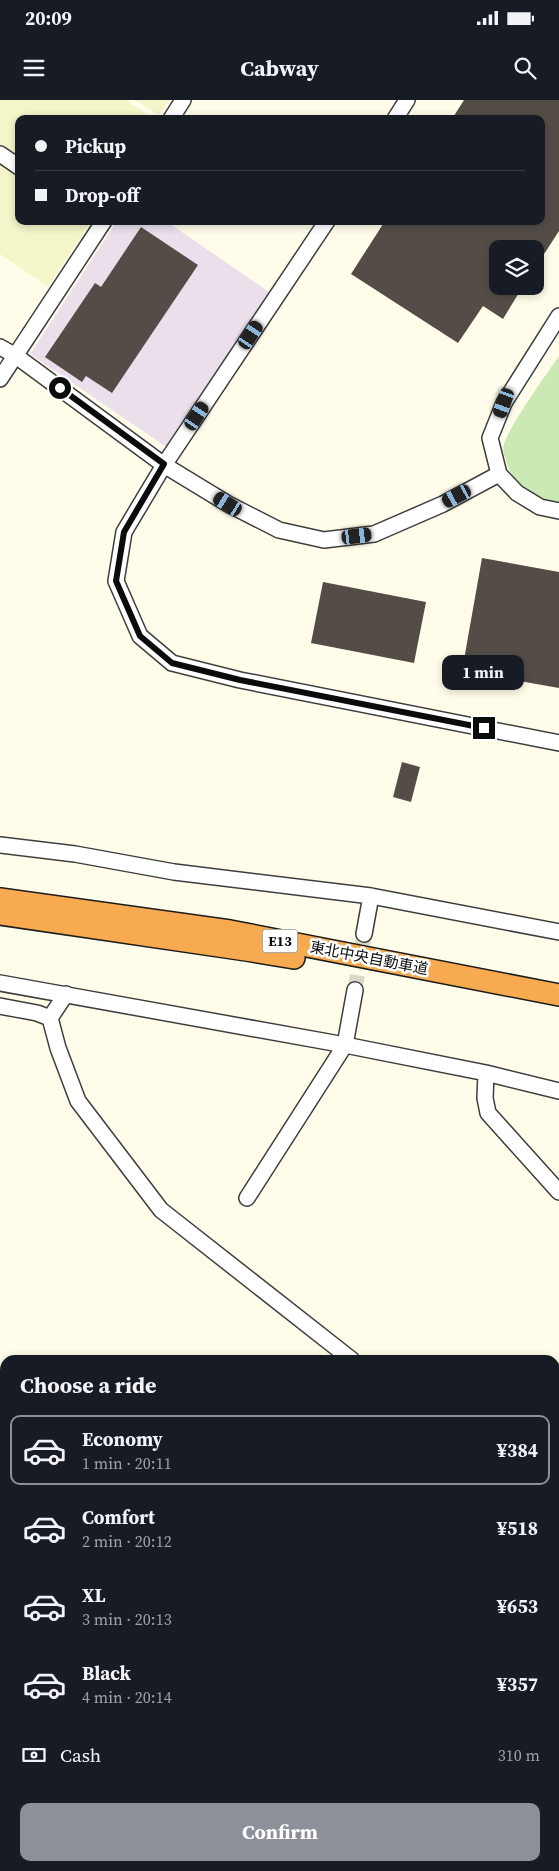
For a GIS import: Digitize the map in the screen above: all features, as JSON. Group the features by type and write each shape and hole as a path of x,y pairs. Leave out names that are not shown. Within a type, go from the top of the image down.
{"highway":[{"name":"東北中央自動車道","path":"0,899 230,932 559,995"},
{"name":"東北中央自動車道","path":"0,914 246,950 442,985 559,1010"}],"street":[{"path":"174,115 183,100"},
{"path":"398,115 408,100"},
{"path":"0,154 15,164"},
{"path":"0,379 101,225"},
{"path":"324,225 164,464 124,532 116,581 140,636 172,663 240,680 559,743"},
{"path":"559,316 504,403 490,438 499,474 524,498 540,507 559,511"},
{"path":"0,346 164,464 228,504 279,530 324,540 374,534 443,504 499,474"},
{"path":"0,845 75,854 174,872 371,896 559,932"},
{"path":"364,934 371,896"},
{"path":"0,983 345,1045 486,1073 559,1091"},
{"path":"247,1198 345,1045 355,990"},
{"path":"66,994 50,1018 58,1048 78,1101 161,1210 346,1355"},
{"path":"0,1006 37,1013 50,1018"},
{"path":"486,1073 488,1113 559,1192"}],"shaded area":[{"path":"114,225 172,225 272,294 172,445 165,446 30,354"}],"green space":[{"path":"0,100 126,100 148,115 15,115 15,155 0,145"},
{"path":"135,100 169,100 159,115"},
{"path":"0,164 15,174 15,225 88,225 48,287 0,254"},
{"path":"559,356 559,504 541,499 525,491 509,470 503,449 510,430"}],"building":[{"path":"464,100 559,100 559,231 544,254 544,240 489,240 489,295 518,295 503,319 483,306 458,343 351,274 382,225 545,225 545,115 455,115"},
{"path":"141,227 198,265 112,393 86,376 82,382 45,357 95,283 101,287"},
{"path":"482,558 559,572 559,688 462,671"},
{"path":"323,582 426,602 414,663 311,643"},
{"path":"402,762 420,767 411,802 393,797"}],"tunnel":[{"path":"355,990 364,934"}],"route":[{"path":"60,388 164,464 124,532 116,581 140,636 172,663 240,680 484,728"}]}
